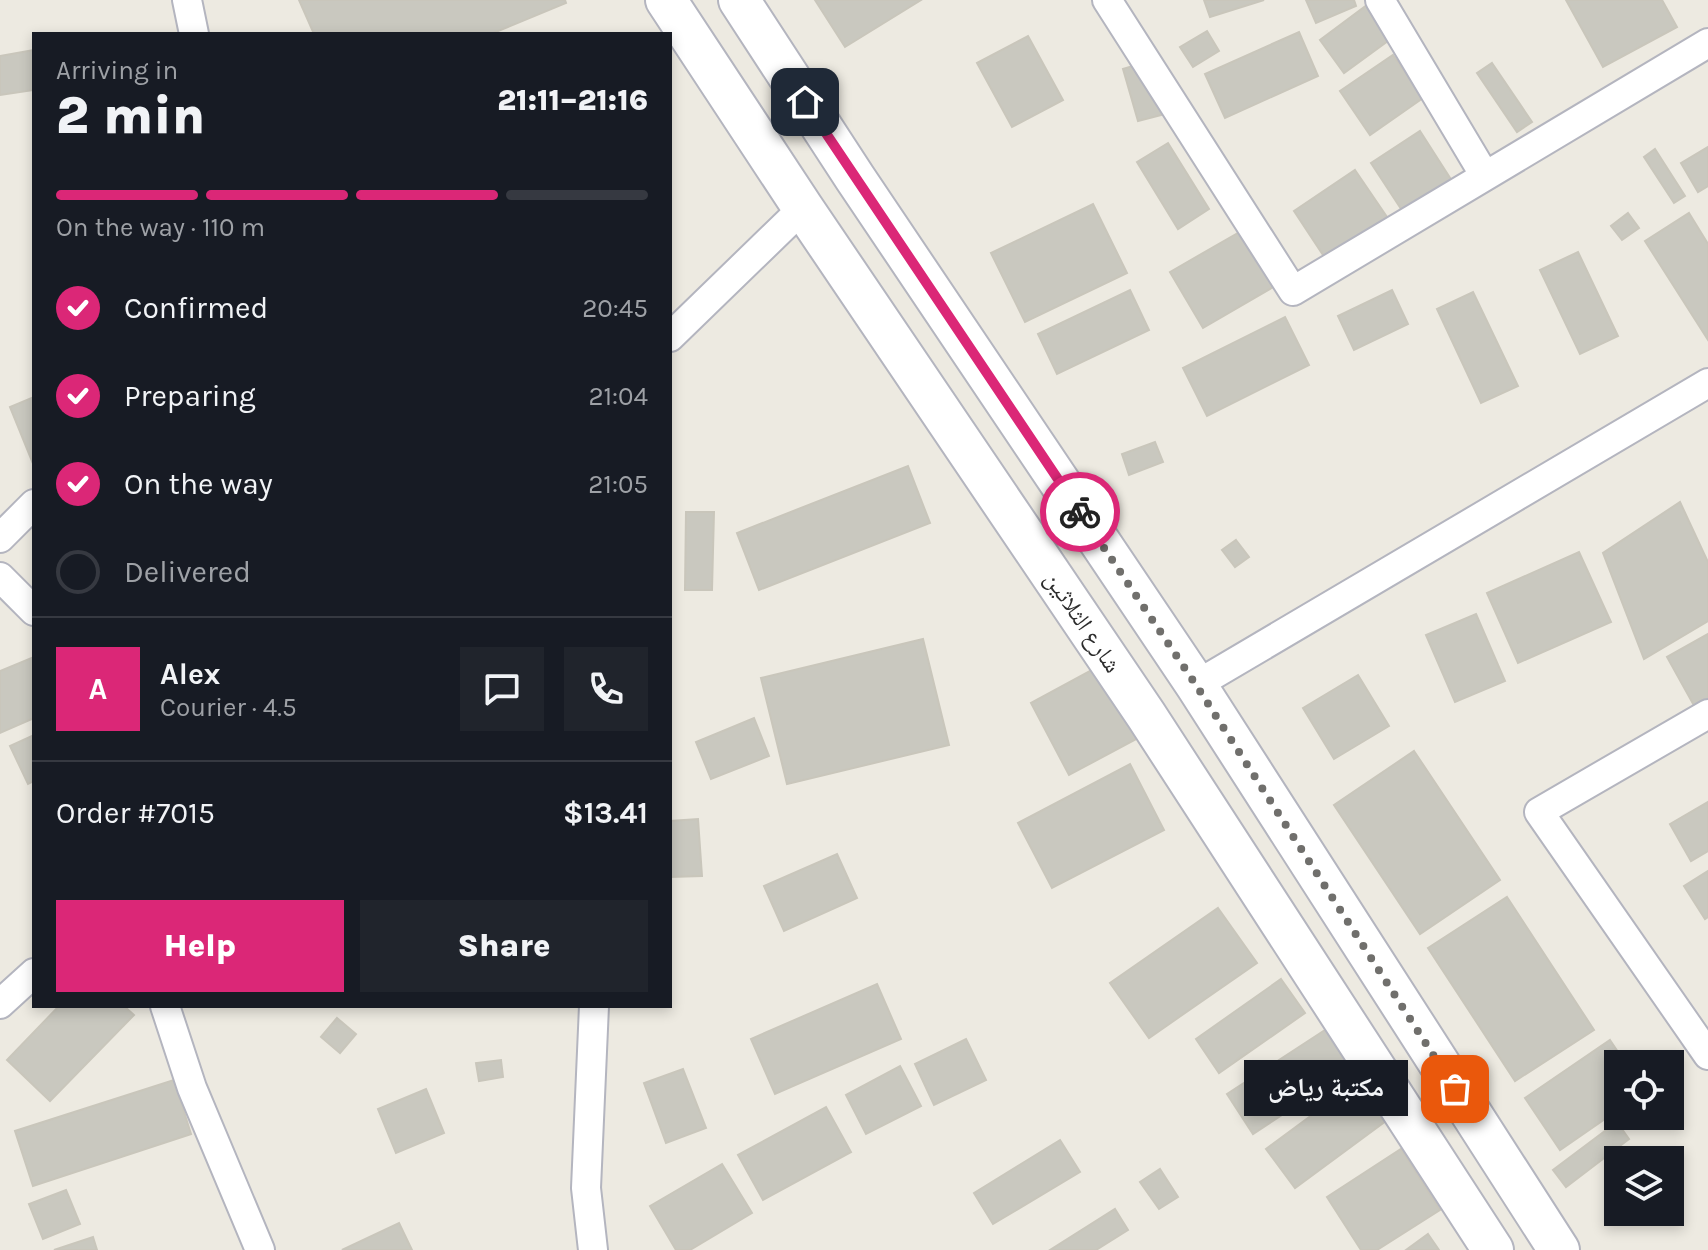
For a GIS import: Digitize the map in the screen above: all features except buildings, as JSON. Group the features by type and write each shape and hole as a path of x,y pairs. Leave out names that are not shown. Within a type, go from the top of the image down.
{"street":[{"path":"187,0 194,32"},
{"name":"شارع الثلاثين","path":"666,0 1146,715 1493,1250"},
{"path":"739,0 1196,685 1559,1250"},
{"path":"1107,0 1293,291 1708,43"},
{"path":"1380,0 1485,176"},
{"path":"672,335 803,208 855,178"},
{"path":"1146,715 1708,383"},
{"path":"0,538 32,506"},
{"path":"0,577 32,609"},
{"path":"1708,714 1539,812 1708,1055"},
{"path":"0,1004 32,975"},
{"path":"166,1008 192,1088 260,1250"},
{"path":"593,1250 586,1188 594,1008"}],"way so far":[{"path":"1080,512 1196,685 1455,1089"}],"place":[{"name":"مكتبة رياض","path":"1455,1089"}],"route":[{"path":"805,102 1080,512"}]}
